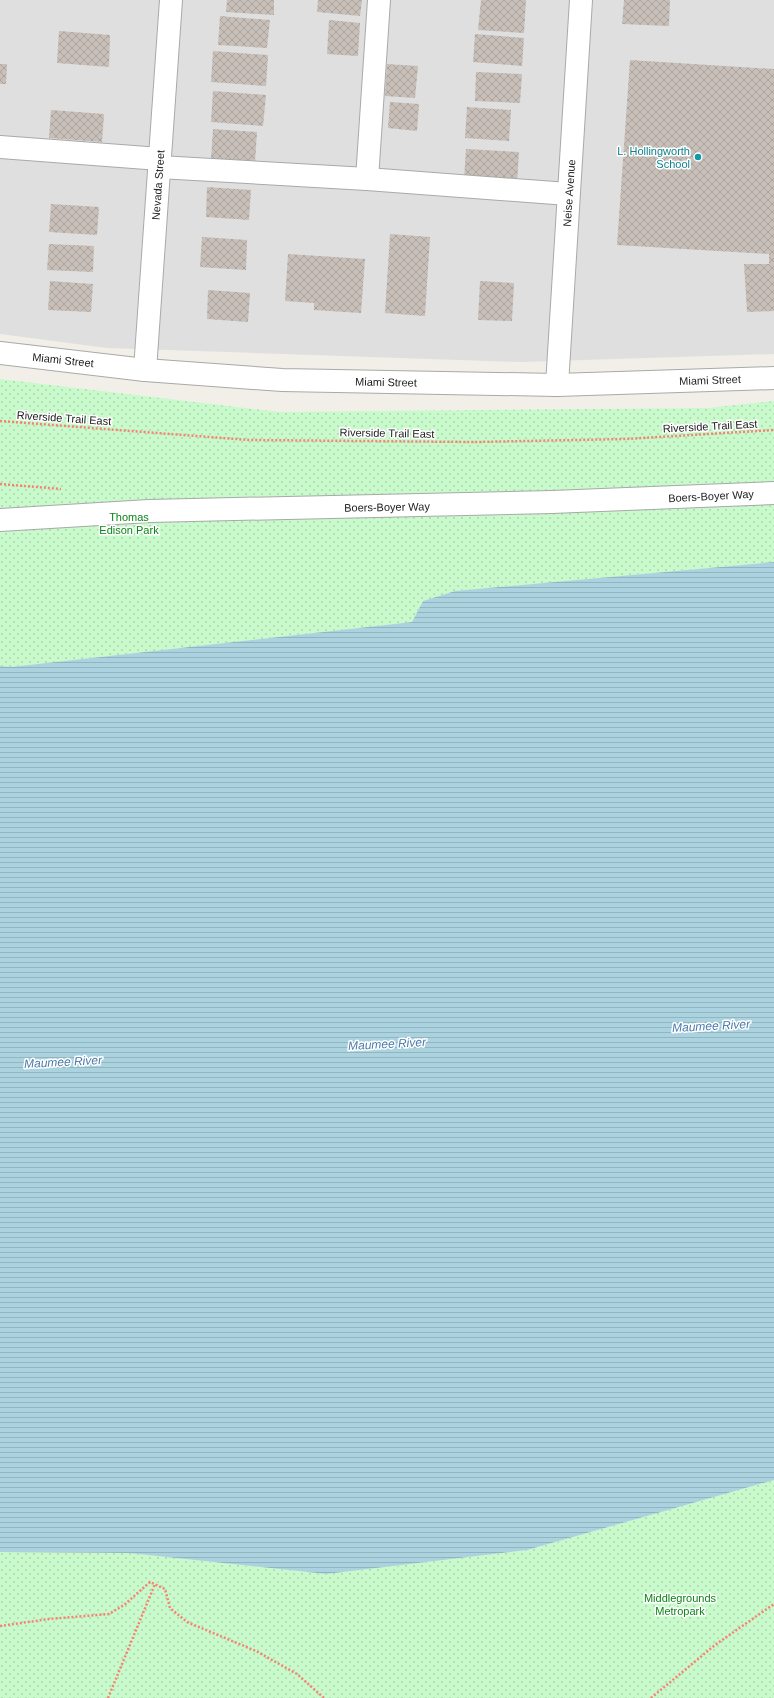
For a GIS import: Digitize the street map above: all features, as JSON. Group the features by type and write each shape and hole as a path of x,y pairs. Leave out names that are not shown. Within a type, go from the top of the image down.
{"street":[{"name":"Nevada Street","path":"145,370 171,0"},
{"path":"367,179 379,0"},
{"name":"Neise Avenue","path":"557,385 581,0"},
{"path":"0,147 159,163 568,194"},
{"name":"Miami Street","path":"0,353 145,370 282,380 557,385 774,378"},
{"name":"Boers-Boyer Way","path":"0,520 149,511 552,502 774,493"}],"path":[{"name":"Riverside Trail East","path":"0,421 249,440 475,442 626,439 774,430"},
{"path":"0,1626 49,1619 109,1614 124,1605 150,1582 165,1589 170,1608 187,1622 256,1651 297,1674 324,1698"},
{"path":"108,1698 156,1584"},
{"path":"651,1698 715,1645 774,1604"}],"shaded area":[{"path":"0,0 774,0 774,354 521,362 107,348 0,334"}],"green space":[{"name":"Thomas Edison Park","path":"0,379 280,412 708,408 774,401 774,562 455,591 423,601 412,622 11,667 0,666"},
{"name":"Middlegrounds Metropark","path":"774,1480 774,1698 0,1698 0,1552 129,1553 326,1574 527,1550"}],"water":[{"name":"Maumee River","path":"774,562 774,1480 527,1550 326,1574 129,1553 0,1552 0,666 11,667 412,622 423,601 455,591"}],"building":[{"path":"227,0 274,0 274,15 226,12"},
{"path":"318,0 362,0 360,16 317,12"},
{"path":"481,0 526,0 524,33 478,30"},
{"path":"624,0 670,0 669,26 622,24"},
{"path":"220,16 270,20 267,48 218,45"},
{"path":"329,20 360,23 358,56 327,54"},
{"path":"59,31 110,35 109,67 57,63"},
{"path":"475,34 524,38 522,66 473,62"},
{"path":"213,51 268,55 266,86 211,82"},
{"name":"L. Hollingworth School","path":"630,60 774,69 774,311 747,312 744,264 769,264 769,254 617,245"},
{"path":"0,64 7,64 6,84 0,84"},
{"path":"387,64 418,66 415,98 385,96"},
{"path":"476,72 522,74 520,103 475,101"},
{"path":"213,91 266,95 263,126 211,122"},
{"path":"390,102 419,104 417,131 388,128"},
{"path":"467,107 511,110 509,141 465,138"},
{"path":"51,110 104,114 102,142 49,138"},
{"path":"213,129 257,132 255,162 211,159"},
{"path":"466,149 519,152 517,184 464,180"},
{"path":"207,187 251,190 249,220 206,217"},
{"path":"51,204 99,207 97,235 49,232"},
{"path":"390,234 430,237 425,316 385,313"},
{"path":"202,237 247,240 246,270 200,267"},
{"path":"49,244 94,246 93,272 47,270"},
{"path":"288,254 365,259 361,313 314,310 314,303 285,301"},
{"path":"50,281 93,284 91,312 48,310"},
{"path":"480,281 514,283 512,321 478,320"},
{"path":"208,290 250,293 248,322 207,319"}],"place":[{"name":"L. Hollingworth School","path":"698,157"}]}
